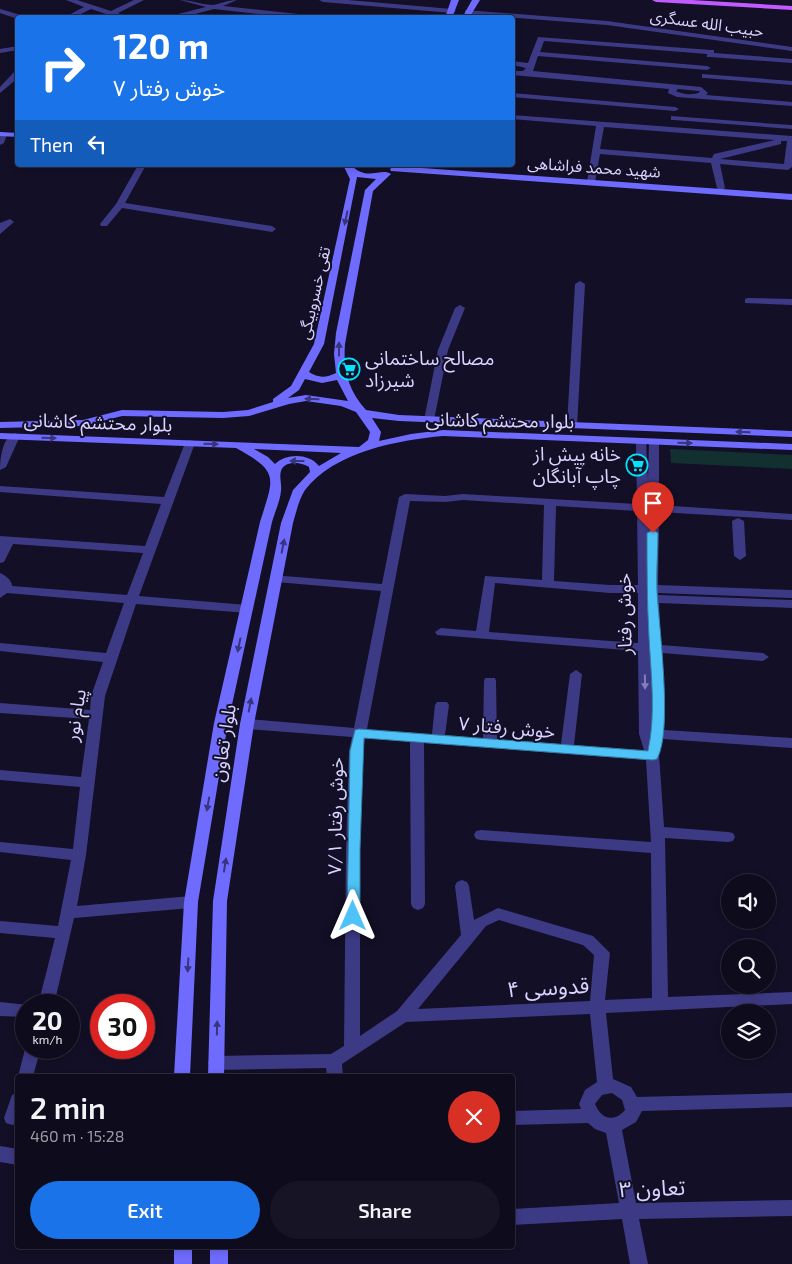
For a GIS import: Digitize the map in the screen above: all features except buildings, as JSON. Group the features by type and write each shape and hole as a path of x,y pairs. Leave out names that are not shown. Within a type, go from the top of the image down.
{"main road":[{"path":"450,14 455,0"},
{"path":"467,15 476,0"},
{"path":"656,0 792,8"},
{"path":"735,0 792,4"},
{"path":"2,134 15,135"},
{"name":"شهید محمد فراشاهی","path":"349,168 366,176 392,169 792,197"},
{"name":"تقی خسروبیگی","path":"270,407 294,388 320,344 354,179 349,168"},
{"name":"تقی خسروبیگی","path":"356,450 369,446 376,435 373,424 346,391 341,374 339,345 369,190 392,169"},
{"path":"304,373 310,378 321,381 333,379 341,374"},
{"name":"بلوار محتشم کاشانی","path":"4,431 84,422 122,413 223,415 249,413 287,401 306,398 343,403 361,411 399,418 792,434"},
{"path":"115,440 104,433 102,429 110,418 122,413"},
{"path":"399,418 396,424 399,429 405,433 424,435"},
{"name":"بلوار محتشم کاشانی","path":"4,431 115,440 356,450 383,443 443,433 792,447"},
{"path":"238,445 264,459 275,471 285,461 298,459 310,462 316,469 316,473"},
{"name":"بلوار تعاون","path":"216,1069 220,901 246,724 287,523 299,490 316,473 356,450"},
{"name":"بلوار تعاون","path":"182,1074 191,902 221,723 266,522 276,490 275,471"},
{"path":"183,1249 183,1264"},
{"path":"219,1249 219,1264"}],"street":[{"path":"73,0 118,15"},
{"path":"112,13 140,0"},
{"path":"184,0 214,7 291,15"},
{"path":"186,15 233,0"},
{"path":"323,0 450,14"},
{"path":"72,15 91,6"},
{"path":"0,11 15,16"},
{"name":"حبیب الله عسگری","path":"515,18 607,23 792,49"},
{"path":"527,70 541,39 792,61"},
{"path":"700,93 714,39"},
{"path":"0,46 13,48"},
{"path":"0,51 13,48"},
{"path":"534,54 792,83"},
{"path":"515,63 524,64 527,70"},
{"path":"515,72 527,70 676,91 792,104"},
{"path":"0,91 15,77"},
{"path":"672,130 676,91"},
{"path":"515,95 790,127"},
{"path":"515,117 792,138"},
{"path":"591,182 600,124"},
{"path":"717,133 716,158 722,188"},
{"path":"0,143 2,134"},
{"path":"595,151 716,158 788,167 792,138"},
{"path":"716,158 792,138"},
{"path":"104,224 120,205 141,167"},
{"path":"120,205 272,229"},
{"path":"0,231 3,225 10,222"},
{"path":"572,426 580,284"},
{"path":"748,301 792,302"},
{"path":"429,420 443,350 460,308"},
{"path":"0,467 4,431"},
{"name":"خوش رفتار","path":"641,441 648,511"},
{"name":"خوش رفتار","path":"654,442 648,511 650,648 646,734 653,756 658,848 660,1004"},
{"name":"پیام نور","path":"49,994 64,933 79,855 98,696 131,600 190,443"},
{"path":"0,489 169,501"},
{"name":"خوش رفتار ۷/۱","path":"352,1049 353,849 356,751 405,497 445,499 461,502 549,505"},
{"path":"548,583 549,505 792,517"},
{"path":"648,511 738,521 792,524"},
{"path":"738,521 740,556"},
{"path":"0,559 5,540 150,550"},
{"path":"0,577 6,583 3,592 68,594 247,609"},
{"path":"276,578 387,588"},
{"path":"482,635 489,579 792,604"},
{"path":"648,593 792,594"},
{"path":"441,632 763,657"},
{"path":"0,647 110,658"},
{"name":"خوش رفتار","path":"650,648 658,698 658,734 653,756"},
{"path":"567,750 576,674"},
{"path":"490,681 490,744"},
{"path":"438,740 442,705"},
{"path":"0,708 95,715"},
{"name":"خوش رفتار ۷","path":"246,724 653,756"},
{"path":"658,734 792,743"},
{"path":"417,738 418,904"},
{"path":"0,775 87,783"},
{"path":"657,832 728,837"},
{"path":"481,835 658,848"},
{"path":"0,846 79,855"},
{"path":"462,886 469,936"},
{"path":"68,913 191,902"},
{"path":"216,1069 335,1068 352,1049 403,1016 481,922 498,914 588,940 602,953 597,1008 606,1087"},
{"path":"0,927 64,933"},
{"name":"قدوسی ۴","path":"403,1016 792,998"},
{"path":"0,1009 15,1010"},
{"path":"25,1074 29,1059"},
{"path":"515,1118 592,1116 606,1125 620,1125 627,1122 634,1111 631,1098 626,1092 613,1086 598,1088 589,1097 587,1104 592,1116"},
{"path":"632,1104 792,1100"},
{"path":"613,1125 638,1264"},
{"path":"0,1154 15,1156"},
{"name":"تعاون ۳","path":"515,1217 629,1211 792,1208"}],"green space":[{"path":"670,449 792,455 792,469 671,463"}],"place":[{"name":"مصالح ساختمانی شیرزاد","path":"349,369"},
{"name":"خانه پیش از چاپ آبانگان","path":"637,465"}],"route":[{"path":"353,916 356,751 359,734 653,756 658,734 652,588 653,533"}]}
